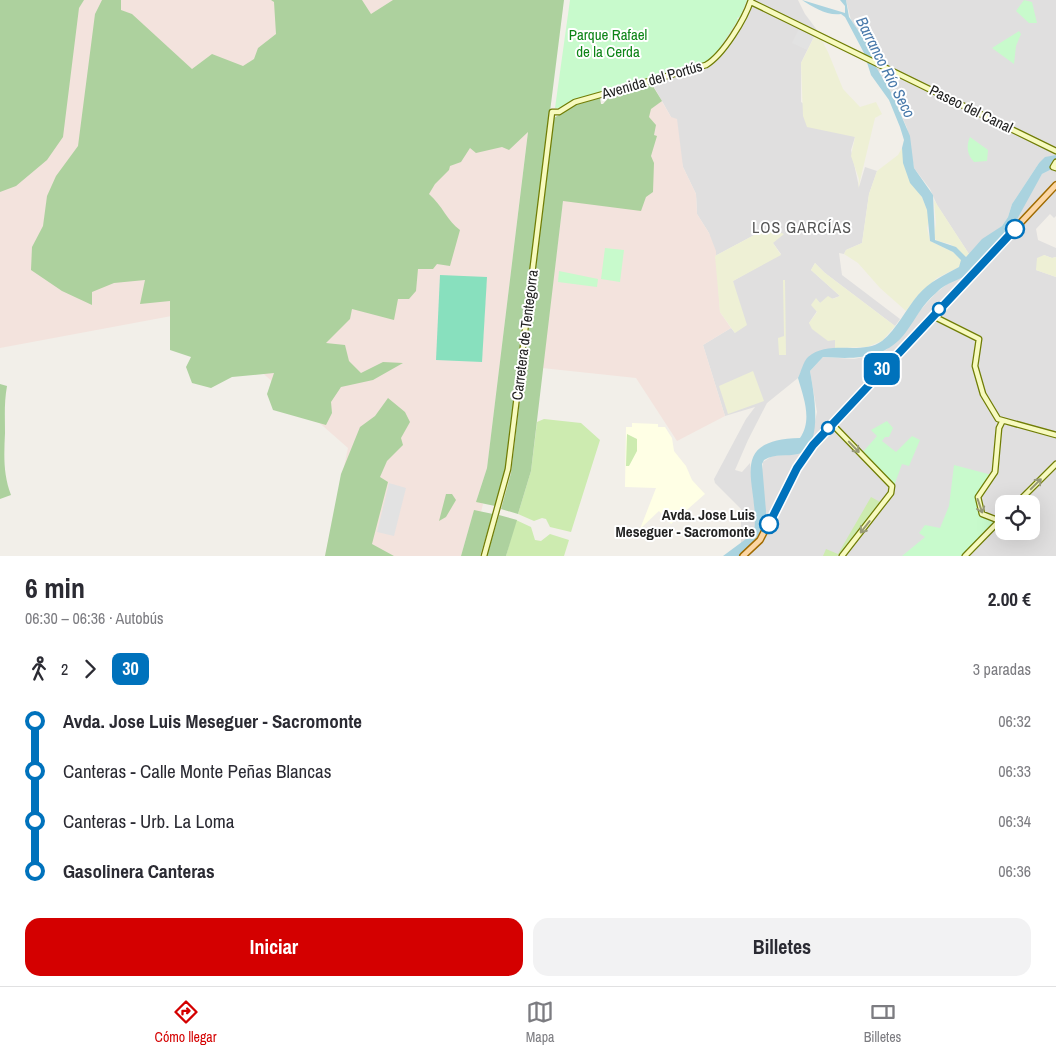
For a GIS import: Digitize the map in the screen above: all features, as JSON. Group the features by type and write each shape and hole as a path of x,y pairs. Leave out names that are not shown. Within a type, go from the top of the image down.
{"main road":[{"name":"Paseo del Canal","path":"751,1 1056,151"},
{"name":"Avenida del Portús","path":"552,112 559,112 575,102 706,65 719,54 751,1"},
{"name":"Carretera de Tentegorra","path":"484,556 508,469 552,112"},
{"path":"1054,168 1056,162"},
{"path":"743,556 762,537 797,468 938,310 1056,185"},
{"path":"938,310 940,318"},
{"path":"933,316 979,339 976,366 983,394 995,416 1002,422 1056,436"},
{"path":"995,519 982,514 978,497 994,475 999,428 1002,422"},
{"path":"833,426 892,486 891,493 842,556"},
{"path":"1025,495 1056,464"},
{"path":"965,556 995,526"}],"shaded area":[{"path":"0,0 544,0 487,468 477,499 483,504 481,512 473,514 461,556 325,556 348,448 193,312 0,348"},
{"path":"747,0 798,0 805,14 817,30 801,63 801,102 855,137 851,150 859,187 865,167 877,171 869,194 862,243 846,250 844,254 839,253 842,275 900,319 895,326 825,273 815,263 811,270 840,296 820,303 816,299 817,311 809,323 835,340 835,348 819,351 806,361 798,378 767,403 748,440 735,470 742,472 750,463 756,522 754,533 741,544 741,509 715,483 714,479 746,419 755,407 725,416 703,345 731,328 735,333 733,281 781,254 773,243 758,233 715,256 709,233 697,214 696,194 683,167 671,117 649,78 703,63 711,58 738,20"},
{"path":"846,0 1056,0 1056,155 1039,163 1012,204 1008,217 1002,226 976,246 969,254 937,205 930,189 914,168 907,128 892,94 872,60 871,49 851,20"},
{"path":"800,27 815,34 807,50 792,43"},
{"path":"815,35 820,37 828,52 843,89 860,107 876,102 882,114 875,118 858,189 859,179 851,156 855,137 807,127 803,116 801,63"},
{"path":"651,83 671,117 677,119 683,167 696,194 697,214 709,233 716,251 720,312 731,328 703,345 725,416 677,441 636,378 542,368 575,105 600,98 601,104 603,104 611,95"},
{"path":"902,148 908,177 922,197 930,217 927,228 930,241 953,252 962,260 959,267 937,278 918,295 906,311 880,288 858,263 844,254 846,250 862,243 869,194 877,171 898,155"},
{"path":"1056,167 1056,216 1054,218 1050,214 1036,229 1038,240 1056,248 1056,257 1052,258 1044,255 1036,270 1056,277 1056,556 741,556 753,547 763,462 772,456 798,454 808,446 812,436 817,412 810,371 823,357 854,359 886,350 907,330 914,317 936,293 951,281 965,277 1016,225 1015,222 1025,201 1042,174"},
{"path":"934,200 969,254 966,257 950,244 937,241 934,237 936,223"},
{"path":"774,230 784,234 773,243 781,255 733,281 747,325 735,333 720,312 715,256 758,233"},
{"path":"1044,255 1052,258 1056,257 1056,277 1036,270 1037,258"},
{"path":"815,263 825,273 895,326 882,341 867,347 835,348 835,340 828,341 812,329 809,323 817,312 811,305 816,298 820,303 828,296 833,299 840,296 811,270"},
{"path":"783,280 785,280 786,355 779,355 778,338 784,336"},
{"path":"753,371 764,401 728,414 719,386"},
{"path":"632,423 658,424 658,427 665,427 672,438 674,451 686,466 692,480 705,494 671,524 659,511 640,529 656,488 625,487 626,427 632,427"},
{"path":"389,483 406,488 394,536 377,532"}],"green space":[{"path":"0,0 84,0 79,8 63,137 47,160 16,186 0,192"},
{"path":"102,0 121,0 121,10 132,14 192,69 212,54 243,66 254,59 258,48 276,34 274,2 271,0 362,0 371,14 393,0 564,0 505,471 495,506 476,502 487,468 528,132 509,150 502,147 476,153 470,148 461,162 450,166 449,170 435,184 429,194 460,230 450,266 437,264 433,269 418,269 416,291 409,299 398,299 394,320 352,309 350,319 326,343 345,345 349,361 361,373 383,362 403,363 373,380 341,387 331,402 332,413 326,425 273,410 267,394 274,373 232,377 211,388 192,383 186,367 191,357 170,350 170,301 140,304 145,280 114,283 92,292 92,305 62,291 31,270 32,247 43,226 47,196 56,176 78,146 95,14"},
{"name":"Parque Rafael de la Cerda","path":"570,0 747,0 740,17 737,18 738,20 717,52 706,62 679,72 595,94 569,105 555,108"},
{"path":"1024,0 1032,2 1037,23 1029,23 1016,11"},
{"path":"1019,31 1021,34 1016,46 1014,64 992,48"},
{"path":"651,83 662,101 651,109 649,117 656,125 654,135 657,136 651,156 654,163 653,192 646,197 641,211 563,201 531,471 518,514 501,509 511,473 554,118 575,105 600,98 601,104 603,104 611,95"},
{"path":"970,137 988,150 987,161 974,162 968,150"},
{"path":"605,248 624,250 620,282 601,279"},
{"path":"559,271 598,279 597,287 558,282"},
{"path":"440,275 487,277 482,362 436,360"},
{"path":"933,316 936,319 813,453 797,476 774,522 770,521 809,450"},
{"path":"0,384 7,386 5,404 5,464 11,495 0,499"},
{"path":"388,398 405,412 410,422 401,438 403,445 387,461 380,477 388,482 372,544 394,556 325,556 341,474 360,427 375,416"},
{"path":"544,419 581,423 600,440 571,532 550,527 546,519 542,518 534,521 518,514 531,471 537,422"},
{"path":"887,421 893,428 889,437 885,437 882,441 896,452 912,436 920,440 909,466 902,464 894,486 862,453 877,436 871,430"},
{"path":"627,434 637,439 637,451 629,466 626,466"},
{"path":"954,465 992,475 978,493 980,511 995,519 995,522 961,556 902,556 925,537 919,533 925,525 940,528 949,506"},
{"path":"446,494 452,494 456,500 446,517 439,521"},
{"path":"871,497 882,503 844,550 837,556 823,556 826,549 838,554"},
{"path":"474,510 493,514 480,556 461,556"},
{"path":"499,515 517,520 506,556 487,556"},
{"path":"516,520 531,527 535,540 541,541 550,534 569,540 564,556 506,556"}],"water":[{"path":"802,0 845,13 845,6 840,0 846,0 849,17 871,49 872,60 892,94 910,136 914,168 933,195 935,240 956,247 966,257 982,239 1002,226 1008,217 1012,204 1045,157 1056,155 1056,167 1042,174 1015,223 1016,225 989,256 971,272 940,289 923,307 898,341 889,348 869,356 823,357 810,371 815,403 812,441 806,449 798,454 764,460 762,464 766,511 765,531 741,556 723,556 754,533 755,516 751,483 753,457 761,447 776,441 800,438 804,431 806,408 798,378 806,359 816,352 826,349 865,347 882,341 892,331 922,290 959,267 961,260 953,252 930,241 927,210 922,197 910,183 903,163 902,148 904,140 900,127 889,100 871,75 864,53 845,17 841,14 831,14 820,10"}],"bus line":[{"name":"30","path":"769,524 797,468 823,433 1015,229"}],"place":[{"name":"Avda. Jose Luis Meseguer - Sacromonte","path":"769,524"}],"district":[{"name":"LOS GARCÍAS","path":"802,227"}],"water label":[{"name":"Barranco Río Seco","path":"886,67"}]}
